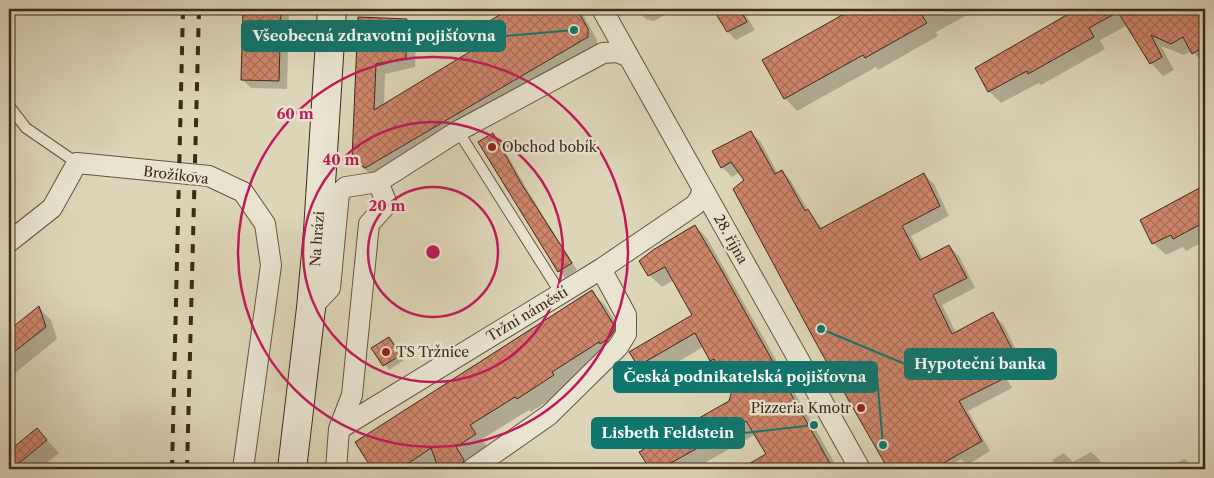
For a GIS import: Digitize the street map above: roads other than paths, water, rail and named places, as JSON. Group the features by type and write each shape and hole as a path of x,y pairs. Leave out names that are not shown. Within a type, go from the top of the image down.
{"main road":[{"name":"Na hrázi","path":"292,469 318,231 332,9"}],"street":[{"name":"28. října","path":"602,9 860,469"},
{"path":"311,308 330,288 339,193 346,187 378,182 458,131 603,53 617,52 627,56"},
{"path":"9,242 52,208 77,163"},
{"name":"Brožíkova","path":"77,163 209,176 243,192 265,224 271,265 243,469"},
{"path":"336,469 339,429 352,395 370,224 387,204 378,182"},
{"name":"Tržní náměstí","path":"339,429 601,269 695,205 701,196 702,188"},
{"path":"472,469 550,415 618,347 626,334 626,315 601,269"}],"lane":[{"path":"9,106 26,128 77,163"},
{"path":"458,131 561,294"}],"railway":[{"path":"172,469 183,9"},
{"path":"187,469 199,9"}],"place":[{"name":"Všeobecná zdravotní pojišťovna","path":"574,30"},
{"name":"Obchod bobík","path":"492,147"},
{"name":"Hypoteční banka","path":"821,329"},
{"name":"TS Tržnice","path":"386,352"},
{"name":"Pizzeria Kmotr","path":"861,408"},
{"name":"Lisbeth Feldstein","path":"814,425"},
{"name":"Česká podnikatelská pojišťovna","path":"883,445"}]}
